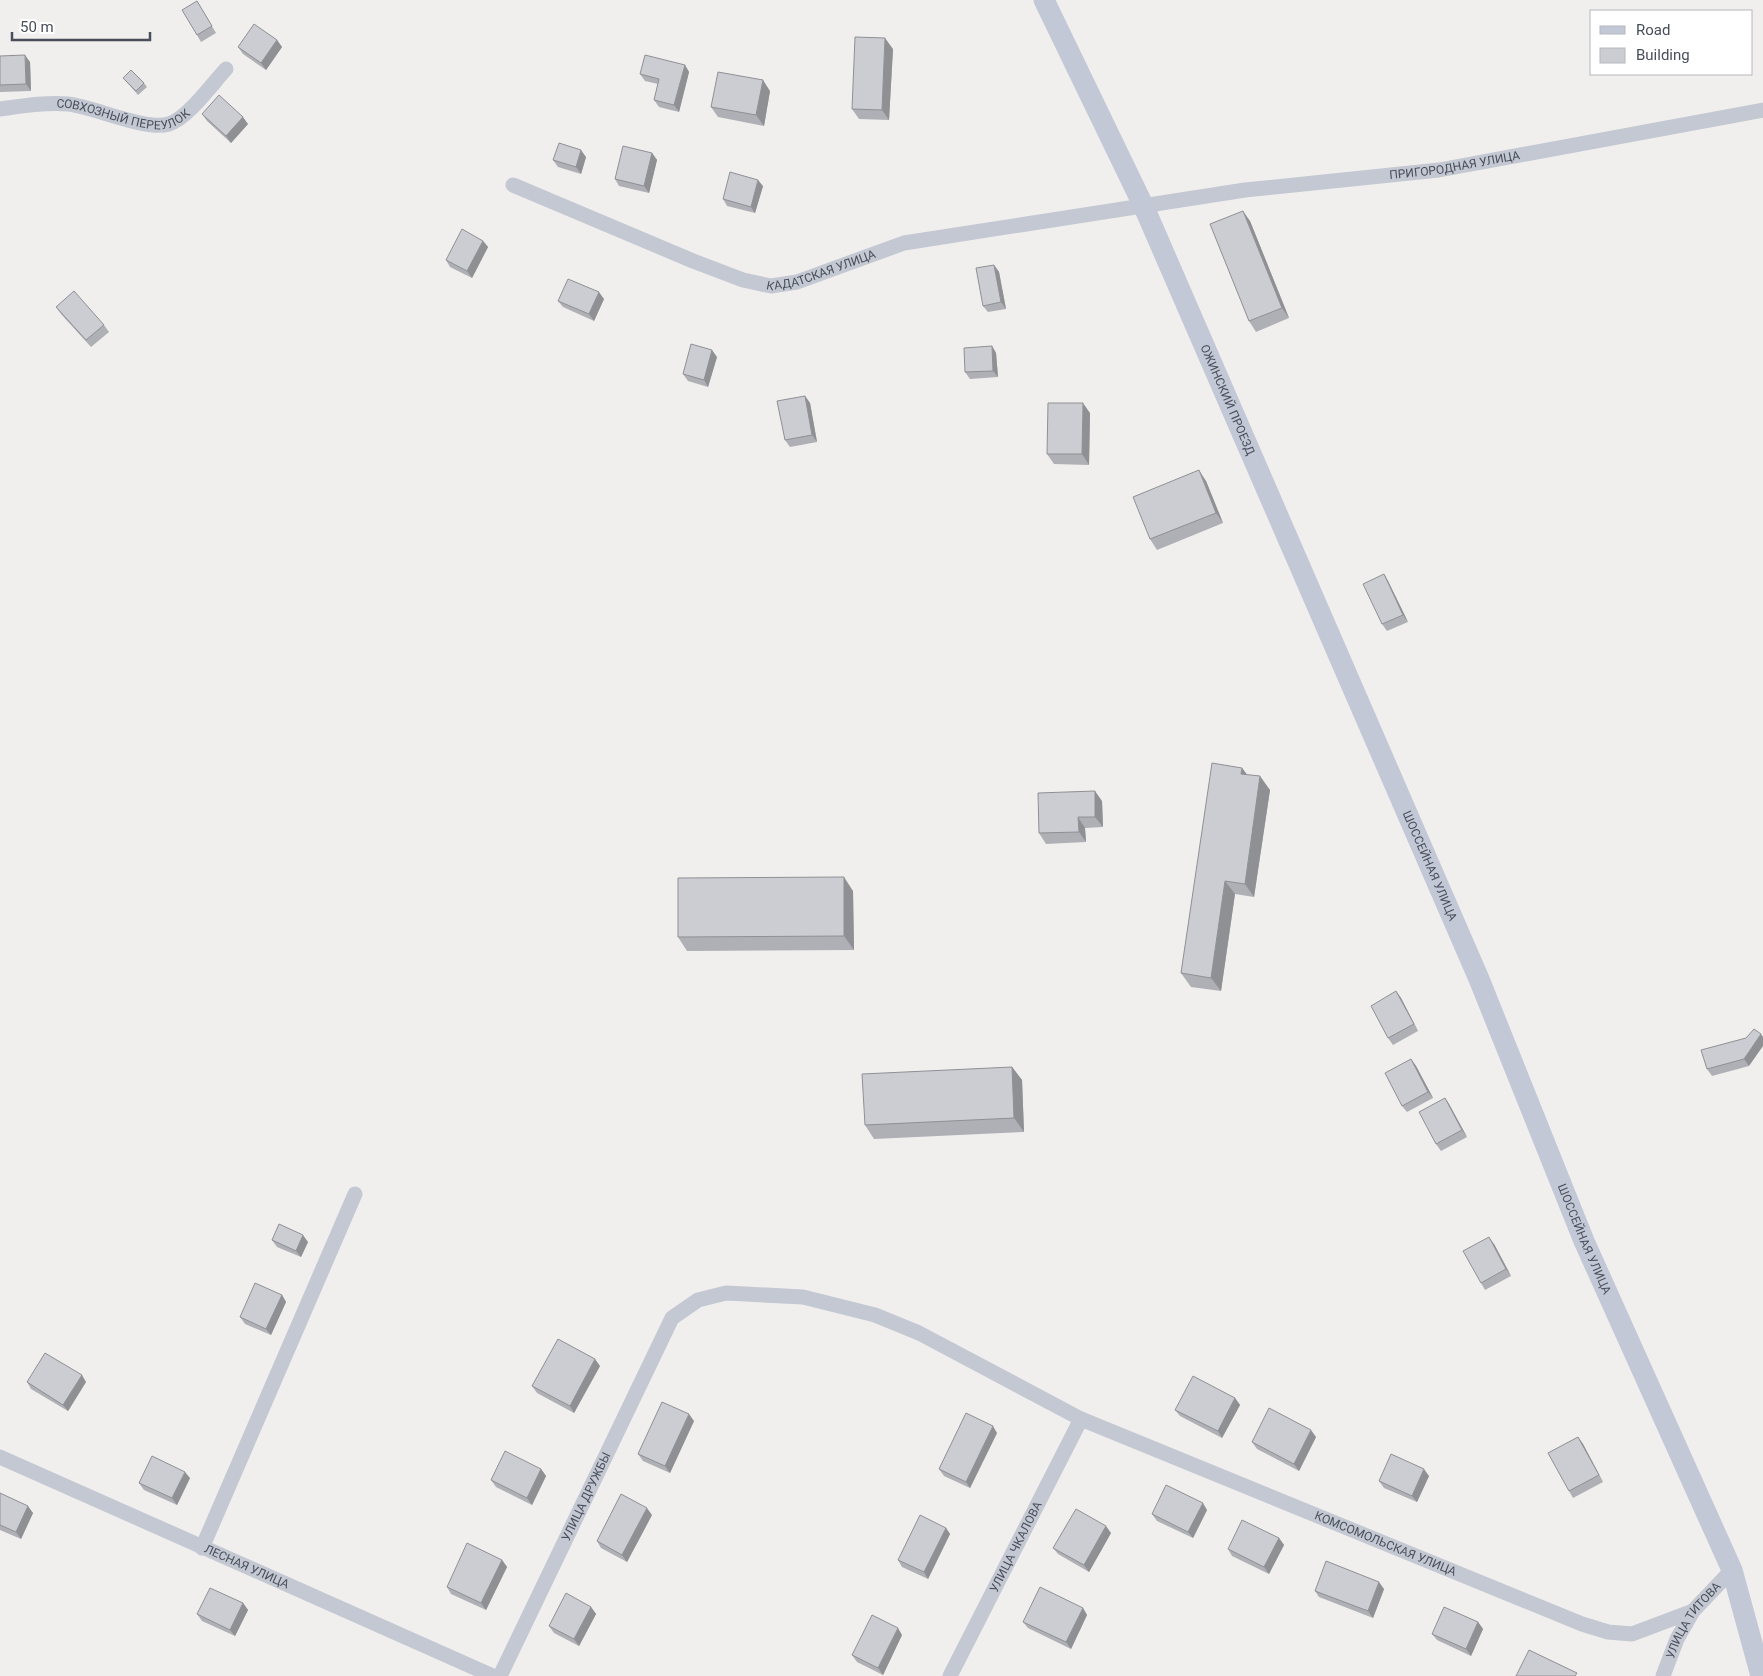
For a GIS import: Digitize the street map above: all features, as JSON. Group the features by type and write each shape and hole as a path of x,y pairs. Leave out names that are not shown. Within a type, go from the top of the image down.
{"main road":[{"name":"ОЖИНСКИЙ ПРОЕЗД","path":"1044,0 1144,207 1402,803"},
{"name":"ШОССЕЙНАЯ УЛИЦА","path":"1402,803 1479,978 1584,1241 1732,1570 1761,1676"}],"street":[{"name":"СОВХОЗНЫЙ ПЕРЕУЛОК","path":"0,109 43,104 69,104 152,124 168,124 180,118 226,69"},
{"name":"ПРИГОРОДНАЯ УЛИЦА","path":"1144,207 1245,190 1439,170 1763,110"},
{"name":"КАДАТСКАЯ УЛИЦА","path":"513,185 693,261 743,280 771,286 797,282 904,243 1144,207"},
{"path":"202,1548 355,1194"},
{"name":"КОМСОМОЛЬСКАЯ УЛИЦА","path":"672,1318 698,1300 726,1293 803,1297 875,1315 919,1333 1081,1419 1582,1624 1608,1632 1632,1634 1693,1611"},
{"name":"УЛИЦА ДРУЖБЫ","path":"500,1676 672,1318"},
{"name":"УЛИЦА ЧКАЛОВА","path":"950,1676 1081,1419"},
{"name":"ЛЕСНАЯ УЛИЦА","path":"0,1457 493,1676"},
{"name":"УЛИЦА ТИТОВА","path":"1663,1676 1677,1639 1693,1611 1732,1570"}],"building":[{"path":"197,1 212,26 197,35 182,10"},
{"path":"254,24 277,40 261,63 238,47"},
{"path":"855,37 885,38 882,110 852,109"},
{"path":"25,55 26,84 0,85 0,56"},
{"path":"645,55 685,65 674,105 654,100 659,79 640,74"},
{"path":"131,70 144,83 136,91 123,78"},
{"path":"718,72 763,80 756,115 711,107"},
{"path":"219,95 243,117 226,136 202,114"},
{"path":"559,143 581,150 576,167 553,160"},
{"path":"623,146 652,153 644,186 615,179"},
{"path":"730,172 758,180 751,207 723,199"},
{"path":"1243,211 1282,308 1249,321 1210,224"},
{"path":"462,229 483,241 467,271 446,260"},
{"path":"994,265 1001,302 983,306 976,268"},
{"path":"568,279 599,292 589,314 558,301"},
{"path":"74,291 104,325 86,340 56,307"},
{"path":"691,344 712,350 704,380 683,374"},
{"path":"992,346 993,371 965,372 964,348"},
{"path":"805,396 812,435 785,440 777,401"},
{"path":"1048,403 1083,403 1082,454 1047,454"},
{"path":"1199,470 1216,513 1150,539 1133,497"},
{"path":"1384,574 1403,615 1382,624 1363,584"},
{"path":"1212,763 1242,768 1241,774 1260,776 1245,884 1225,881 1211,978 1181,973"},
{"path":"1095,791 1095,817 1078,817 1079,832 1039,833 1038,793"},
{"path":"844,877 844,936 678,937 678,878"},
{"path":"1396,991 1414,1024 1388,1038 1371,1006"},
{"path":"1754,1029 1761,1034 1744,1059 1707,1069 1701,1050 1746,1038"},
{"path":"1411,1059 1428,1092 1402,1106 1385,1073"},
{"path":"1012,1067 1014,1118 865,1125 862,1074"},
{"path":"1445,1098 1462,1130 1436,1144 1419,1112"},
{"path":"279,1224 303,1235 296,1251 272,1240"},
{"path":"1489,1237 1506,1269 1481,1283 1463,1251"},
{"path":"255,1283 282,1295 266,1329 240,1317"},
{"path":"558,1339 595,1359 570,1406 532,1386"},
{"path":"45,1353 82,1375 63,1405 27,1382"},
{"path":"1193,1376 1235,1398 1218,1431 1175,1410"},
{"path":"662,1402 689,1414 665,1466 638,1454"},
{"path":"1269,1408 1311,1430 1294,1464 1252,1442"},
{"path":"966,1413 993,1426 966,1482 939,1469"},
{"path":"1578,1437 1599,1475 1569,1491 1548,1453"},
{"path":"505,1451 541,1469 527,1498 491,1480"},
{"path":"1391,1454 1424,1469 1412,1496 1379,1481"},
{"path":"152,1456 185,1472 172,1498 139,1483"},
{"path":"1166,1485 1203,1503 1188,1532 1152,1514"},
{"path":"0,1493 28,1506 16,1532 0,1525"},
{"path":"621,1494 647,1508 622,1555 597,1541"},
{"path":"1076,1509 1106,1526 1084,1565 1053,1548"},
{"path":"920,1515 946,1528 924,1572 898,1560"},
{"path":"1242,1520 1279,1538 1264,1567 1228,1549"},
{"path":"467,1543 502,1560 481,1603 447,1587"},
{"path":"1326,1561 1379,1582 1368,1611 1315,1591"},
{"path":"1040,1587 1083,1608 1066,1642 1023,1622"},
{"path":"210,1588 243,1603 230,1630 197,1614"},
{"path":"566,1593 591,1607 574,1639 549,1626"},
{"path":"1444,1607 1478,1622 1466,1649 1432,1634"},
{"path":"872,1615 898,1628 878,1668 852,1655"},
{"path":"1529,1650 1577,1673 1575,1676 1516,1676"}]}
